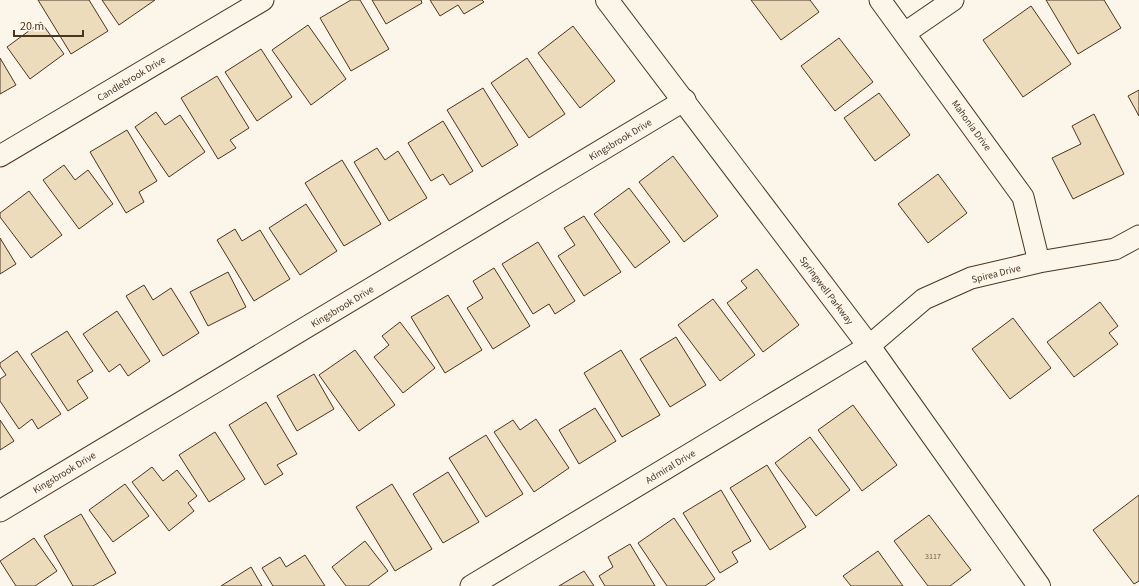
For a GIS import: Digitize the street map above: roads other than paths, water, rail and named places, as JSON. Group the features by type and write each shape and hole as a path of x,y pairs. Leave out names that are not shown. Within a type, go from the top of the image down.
{"street":[{"name":"Candlebrook Drive","path":"0,156 263,0"},
{"name":"Springwell Parkway","path":"607,0 685,100 869,346 1039,586"},
{"name":"Mahonia Drive","path":"880,0 1023,197 1040,262"},
{"path":"905,33 953,0"},
{"name":"Kingsbrook Drive","path":"0,511 685,100"},
{"name":"Spirea Drive","path":"869,346 924,298 971,278 1040,262 1115,249 1139,236"},
{"name":"Admiral Drive","path":"471,586 869,346"}]}
